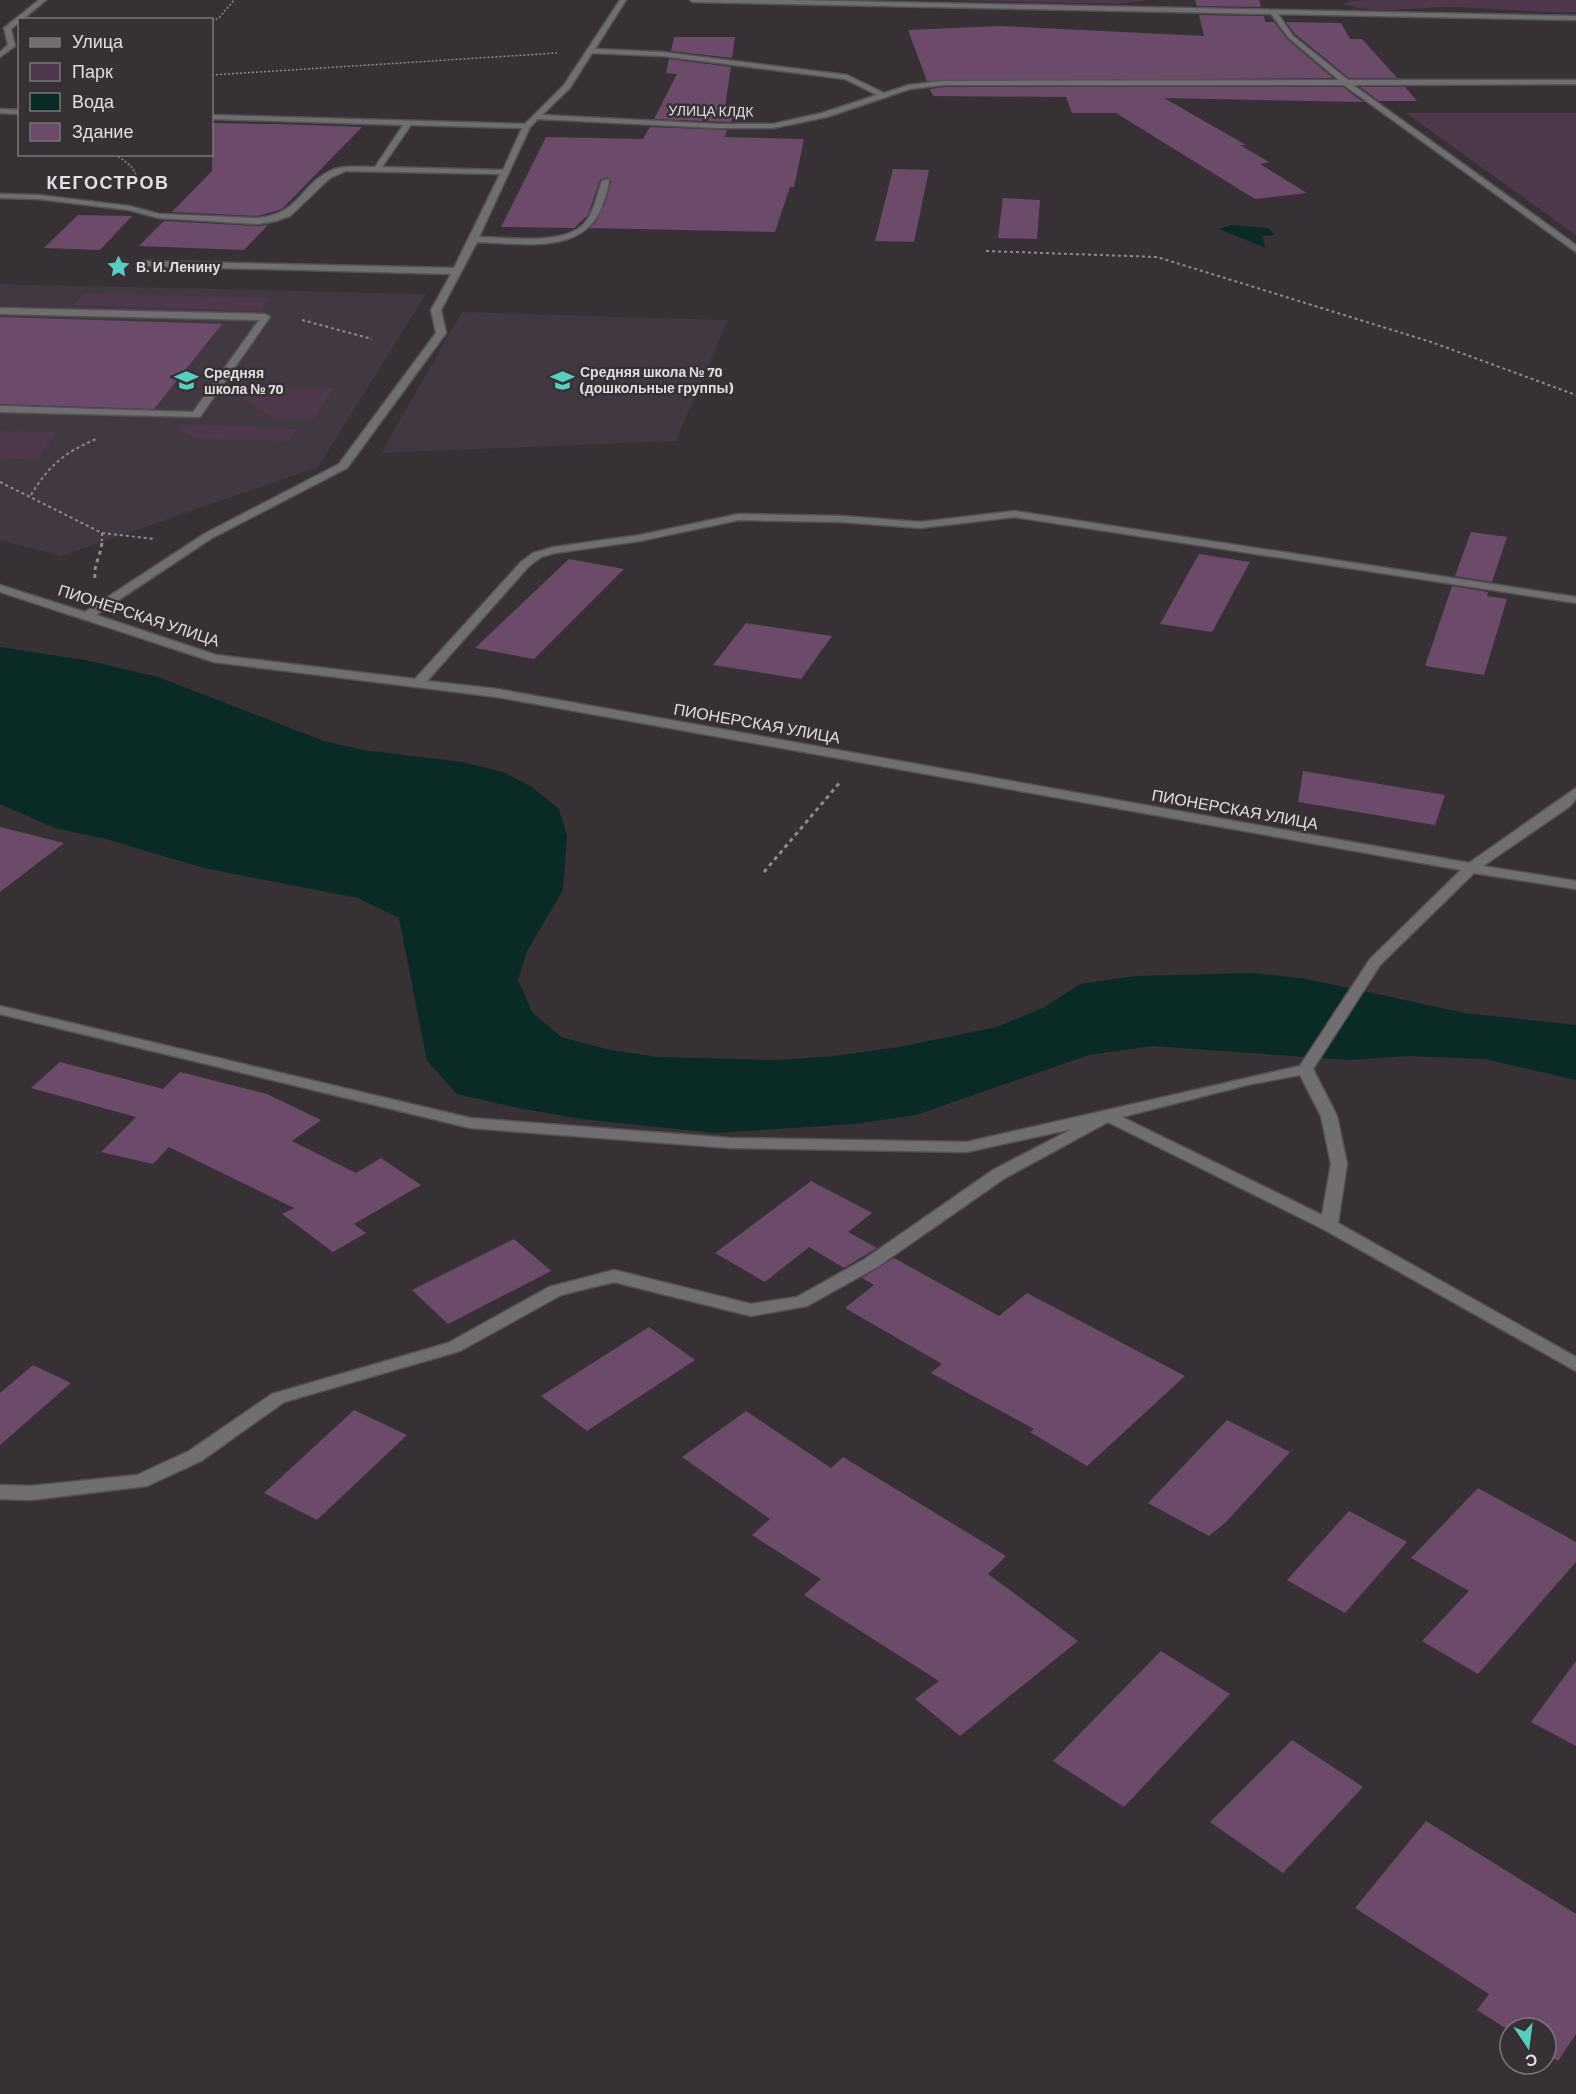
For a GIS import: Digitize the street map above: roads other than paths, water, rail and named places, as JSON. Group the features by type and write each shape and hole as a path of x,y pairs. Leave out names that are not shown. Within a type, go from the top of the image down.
{"street":[{"path":"20,18 43,0"},
{"path":"87,616 200,542 343,466 441,333 436,310 474,239 527,126 567,86 622,0"},
{"path":"693,0 1576,18"},
{"path":"1283,0 1286,11"},
{"path":"1272,11 1291,37 1348,84 1576,249"},
{"path":"10,48 12,46 7,28 18,19"},
{"path":"0,55 10,48 18,48"},
{"path":"590,51 662,54 847,77 884,96"},
{"name":"УЛИЦА КЛДК","path":"534,117 717,126 773,126 825,115 916,86 943,83 1576,82"},
{"path":"0,111 18,112"},
{"path":"213,117 527,126"},
{"path":"377,168 409,122"},
{"path":"0,196 38,197 129,208 159,216 258,221 276,219 287,214 327,176 346,168 504,172"},
{"path":"474,239 555,240 576,235 588,225 606,181"},
{"path":"146,263 455,271"},
{"path":"0,311 265,317 196,415 0,409"},
{"path":"417,684 517,572 537,555 554,550 640,538 739,517 842,519 920,525 1016,514 1576,600"},
{"name":"ПИОНЕРСКАЯ УЛИЦА","path":"0,588 214,658 497,693 1576,885"},
{"path":"0,1010 470,1123 730,1143 967,1148 1305,1069 1375,962 1471,868 1564,804 1576,792"},
{"path":"1305,1069 1329,1116 1339,1164 1329,1225"},
{"path":"1108,1116 1329,1225 1576,1365"},
{"path":"0,1492 31,1493 140,1481 195,1456 279,1398 454,1347 555,1291 614,1276 751,1310 801,1302 871,1263 999,1174 1108,1116"}],"water":[{"path":"1231,225 1268,228 1275,235 1262,236 1266,248 1219,229"},
{"path":"0,647 85,660 158,677 324,741 364,750 462,762 503,772 532,787 559,809 567,836 563,890 527,951 518,980 532,1012 561,1037 610,1050 658,1057 779,1060 835,1056 899,1047 997,1027 1043,1008 1080,984 1135,976 1254,973 1307,979 1465,1013 1576,1025 1576,1080 1485,1059 1409,1056 1349,1060 1152,1046 1089,1055 916,1115 854,1124 715,1133 581,1119 457,1094 427,1061 399,918 358,898 204,868 106,839 55,828 0,804"}],"place":[{"name":"В. И. Ленину","path":"118,267"},
{"name":"Средняя школа № 70 (дошкольные группы)","path":"562,380"},
{"name":"Средняя школа № 70","path":"186,381"}],"district":[{"name":"КЕГОСТРОВ","path":"108,183"}]}
